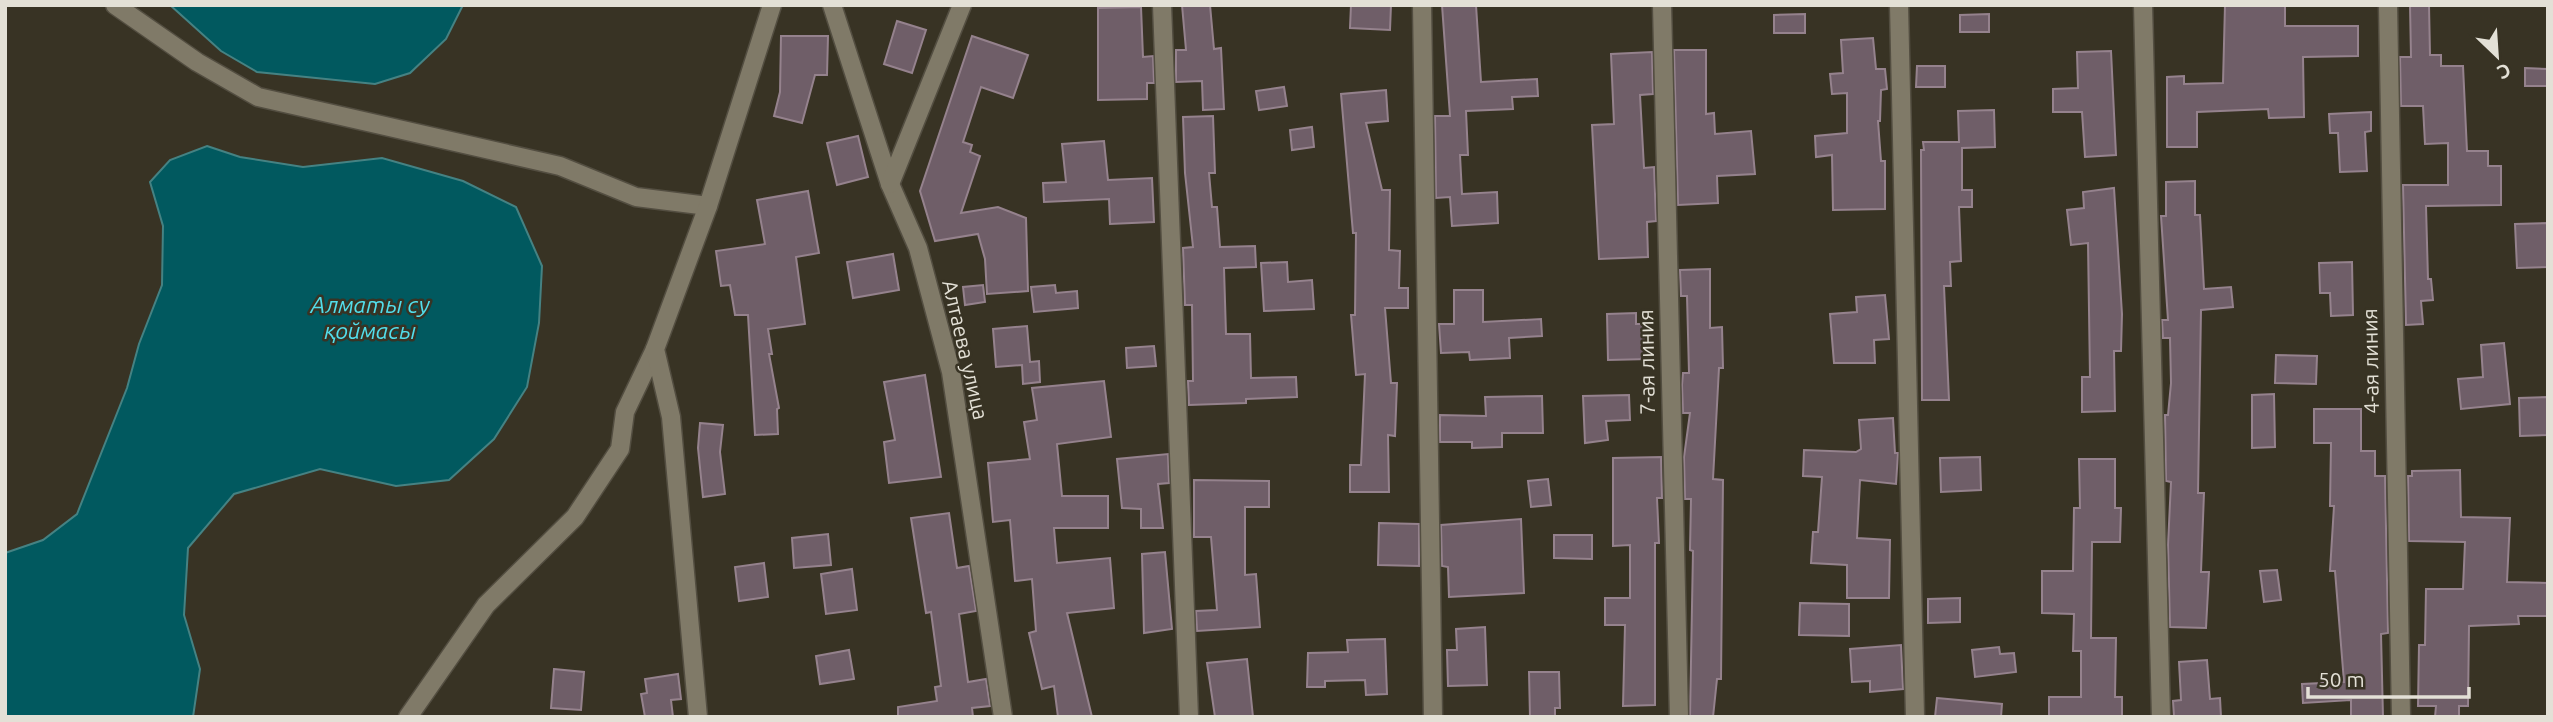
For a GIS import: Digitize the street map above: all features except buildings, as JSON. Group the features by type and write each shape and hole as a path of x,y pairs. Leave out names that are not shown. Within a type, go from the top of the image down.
{"street":[{"path":"115,5 197,62 258,97 560,166 636,197 708,206"},
{"path":"408,717 486,605 575,517 620,449 625,412 655,349 708,206 772,5"},
{"name":"Алтаева улица","path":"832,5 890,184 918,248 951,372 1003,717"},
{"path":"890,184 962,5"},
{"path":"1163,5 1189,717"},
{"path":"1422,5 1433,717"},
{"name":"7-ая линия","path":"1662,5 1679,717"},
{"path":"1899,5 1915,717"},
{"path":"2143,5 2161,717"},
{"name":"4-ая линия","path":"2388,5 2401,717"},
{"path":"655,349 671,417 698,717"}],"water":[{"path":"170,5 463,5 446,39 410,73 375,84 257,72 221,51"},
{"name":"Алматы су қоймасы","path":"207,146 240,157 303,167 382,158 463,181 516,207 542,266 539,323 527,387 494,439 449,480 396,486 320,469 234,494 188,548 184,615 200,669 193,717 5,717 5,553 43,540 77,514 127,388 139,344 162,285 163,226 150,182 170,160"}]}
